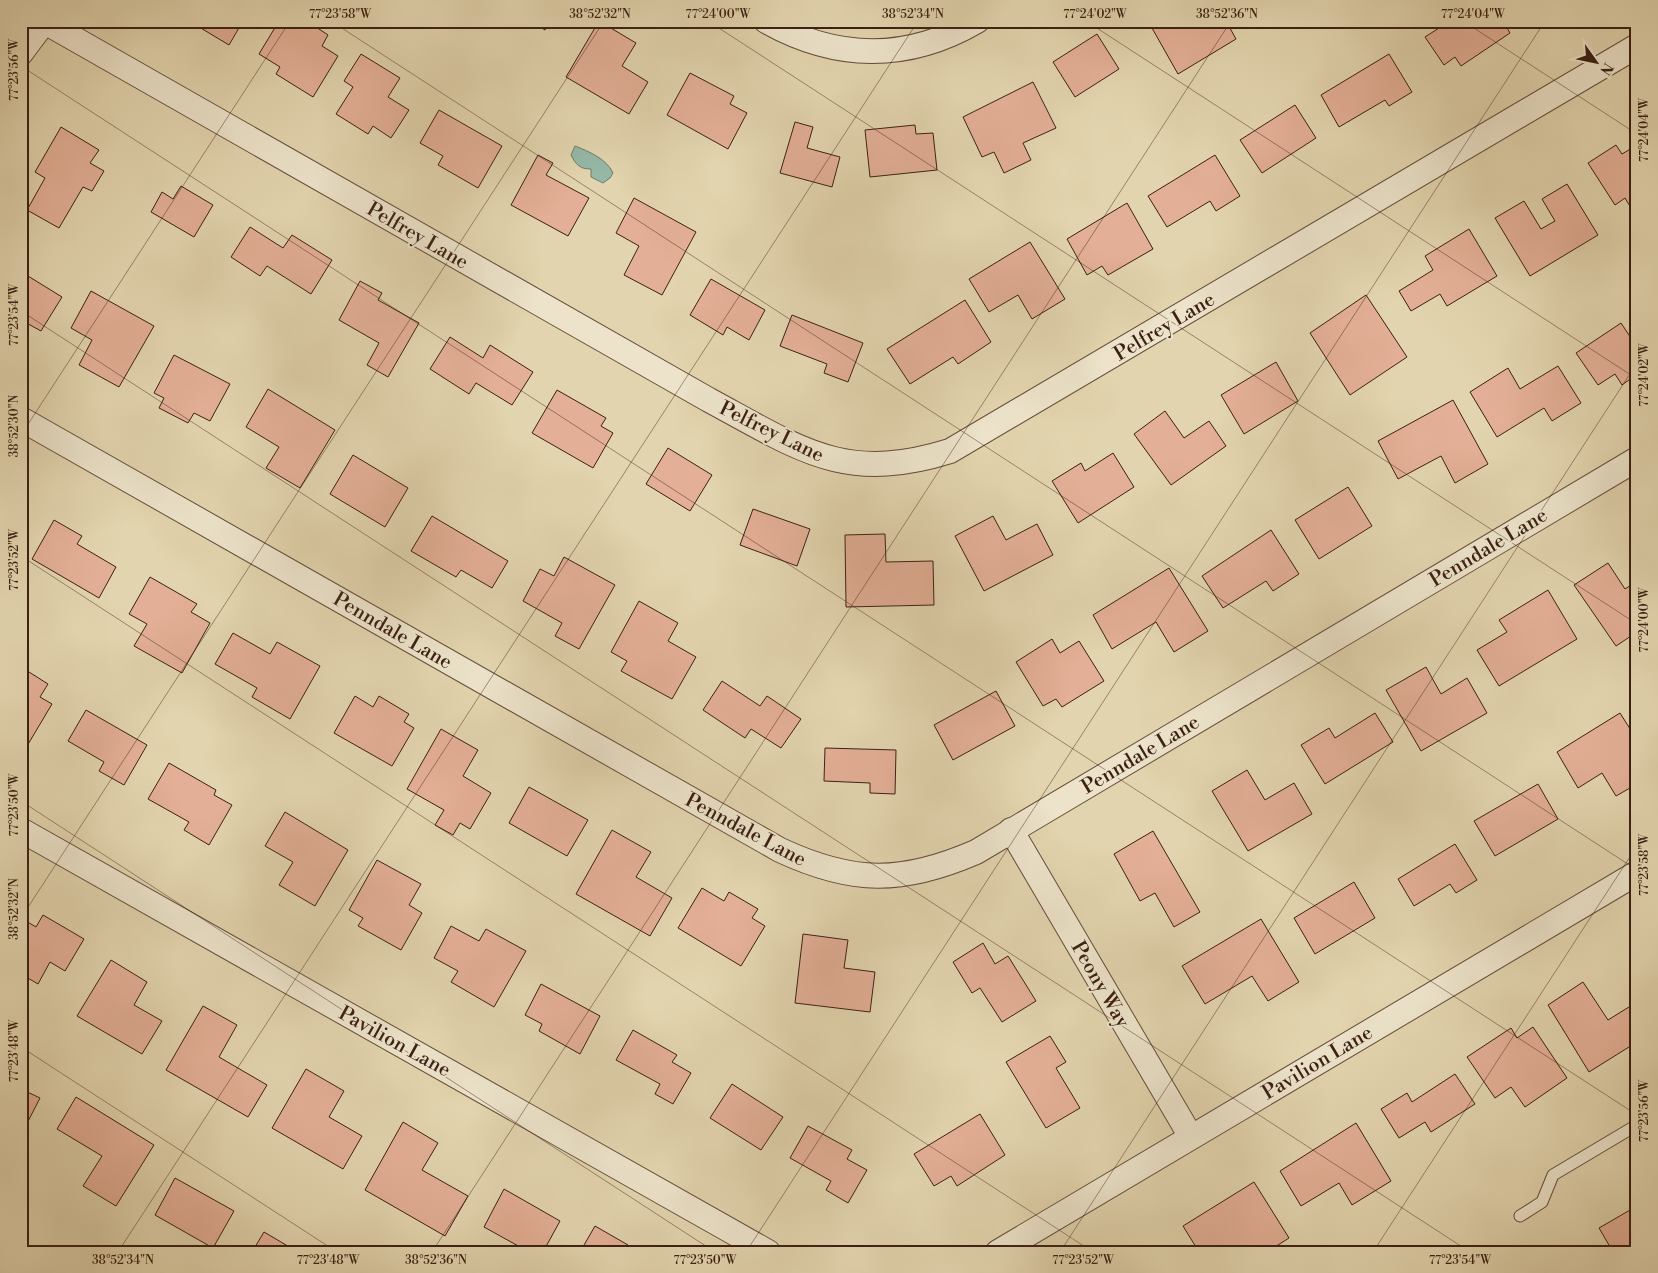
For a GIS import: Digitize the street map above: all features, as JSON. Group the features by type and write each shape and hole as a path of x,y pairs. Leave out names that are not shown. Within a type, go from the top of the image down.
{"street":[{"path":"766,21 789,34 822,46 857,52 892,51 924,45 956,33 977,21"},
{"path":"21,53 45,22"},
{"name":"Pelfrey Lane","path":"45,22 683,386 799,448 835,460 858,464 888,465 918,461 950,451 1637,46"},
{"name":"Penndale Lane","path":"21,420 780,850 810,864 843,873 875,877 910,874 943,866 976,852 1637,459"},
{"name":"Pavilion Lane","path":"21,830 768,1252"},
{"name":"Peony Way","path":"1011,830 1191,1137"},
{"name":"Pavilion Lane","path":"998,1252 1637,872"}],"lane":[{"path":"1520,1216 1542,1202 1553,1175 1637,1125"}],"shaded area":[{"path":"575,146 602,160 613,173 610,178 603,183 591,177 591,169 579,166 571,155"}],"building":[{"path":"189,21 243,21 229,45"},
{"path":"279,21 307,21 328,35 322,46 338,56 313,97 276,74 280,67 259,54"},
{"path":"530,21 551,21 545,30"},
{"path":"599,21 636,43 622,66 648,82 629,114 566,77"},
{"path":"1148,21 1226,21 1236,39 1178,74"},
{"path":"1450,21 1503,21 1510,33 1461,66 1455,57 1444,65 1425,37"},
{"path":"1097,34 1119,69 1075,97 1053,62"},
{"path":"361,54 400,78 388,97 409,110 391,138 373,126 368,134 336,114 353,87 344,81"},
{"path":"1389,54 1412,92 1389,106 1385,100 1339,127 1321,95"},
{"path":"690,73 734,96 730,104 747,113 728,149 667,115"},
{"path":"1033,82 1056,128 1023,143 1031,160 1004,173 994,152 982,157 963,117"},
{"path":"1295,105 1316,138 1262,173 1240,140"},
{"path":"439,110 502,146 478,188 438,165 443,156 420,143"},
{"path":"795,122 813,127 807,148 840,157 832,187 780,173"},
{"path":"915,125 916,134 933,133 937,170 870,177 865,130"},
{"path":"61,127 99,150 90,163 104,171 92,191 83,187 59,228 27,210 45,178 35,172"},
{"path":"1616,145 1622,154 1637,145 1637,211 1634,213 1625,198 1615,205 1588,163"},
{"path":"538,155 553,163 546,175 589,198 568,236 511,205"},
{"path":"1215,155 1240,196 1216,211 1210,201 1167,227 1148,196"},
{"path":"1567,184 1598,235 1530,276 1495,218 1524,201 1541,229 1555,221 1542,199"},
{"path":"181,186 213,205 194,237 151,212 162,192 173,199"},
{"path":"634,198 696,232 662,295 624,275 639,246 616,233"},
{"path":"1127,203 1153,249 1108,275 1102,266 1087,275 1067,239"},
{"path":"250,227 283,248 292,235 332,260 311,294 267,266 260,276 231,257"},
{"path":"1469,229 1497,276 1447,306 1440,294 1411,311 1399,291 1433,270 1425,256"},
{"path":"1030,242 1065,299 1032,319 1018,295 989,312 969,279"},
{"path":"28,276 62,297 41,331 21,320 21,286"},
{"path":"711,279 765,310 749,340 727,327 723,335 690,315"},
{"path":"360,281 382,293 378,300 419,323 388,377 367,365 379,343 339,320"},
{"path":"91,291 154,326 119,387 79,365 92,340 71,328"},
{"path":"1366,295 1407,357 1350,395 1310,333"},
{"path":"965,300 991,342 958,364 953,357 910,384 887,349"},
{"path":"792,315 863,343 848,382 824,373 827,364 780,346"},
{"path":"1621,323 1631,338 1637,334 1637,374 1622,385 1615,374 1598,385 1576,353"},
{"path":"450,337 483,358 490,345 533,372 512,405 476,383 469,394 430,369"},
{"path":"174,355 230,384 210,421 194,413 188,423 159,408 164,398 154,393"},
{"path":"1276,362 1298,401 1244,434 1221,395"},
{"path":"1558,366 1581,403 1552,421 1544,408 1497,437 1470,392 1508,368 1520,389"},
{"path":"268,389 335,430 300,488 266,468 279,447 246,427"},
{"path":"557,390 606,418 601,426 613,433 593,468 532,433"},
{"path":"1453,400 1488,464 1455,483 1441,456 1398,479 1378,441"},
{"path":"1165,411 1184,438 1209,421 1226,446 1171,485 1134,434"},
{"path":"668,448 712,475 690,511 646,484"},
{"path":"1113,453 1134,487 1078,523 1052,481 1081,463 1085,471"},
{"path":"353,455 408,488 385,527 330,494"},
{"path":"1348,487 1372,526 1319,559 1295,520"},
{"path":"753,509 810,529 797,566 740,545"},
{"path":"432,516 508,561 492,588 461,570 456,577 411,551"},
{"path":"993,516 1006,540 1037,524 1053,555 984,591 955,536"},
{"path":"54,520 82,536 77,544 116,567 99,598 32,559"},
{"path":"1271,530 1299,574 1273,591 1266,581 1223,608 1202,576"},
{"path":"885,534 886,562 933,561 934,605 846,607 845,535"},
{"path":"564,557 615,585 579,649 555,636 562,623 523,601 540,569 554,576"},
{"path":"1608,563 1625,589 1637,581 1637,632 1616,646 1574,585"},
{"path":"1169,568 1208,631 1174,652 1156,622 1112,649 1093,615"},
{"path":"150,577 197,604 191,612 210,623 182,673 134,646 147,624 129,614"},
{"path":"1548,590 1577,639 1499,686 1477,650 1507,632 1499,620"},
{"path":"639,601 678,623 668,641 696,657 672,699 621,671 627,661 611,652"},
{"path":"233,633 270,654 277,642 320,666 290,719 252,697 257,688 215,664"},
{"path":"1052,639 1060,653 1079,641 1104,681 1062,707 1056,699 1043,706 1016,662"},
{"path":"1426,667 1441,694 1467,678 1487,713 1421,751 1386,690"},
{"path":"29,672 48,684 40,697 52,704 27,746 21,742 21,684"},
{"path":"722,681 760,706 767,696 801,719 781,748 751,729 745,738 703,710"},
{"path":"996,691 1015,726 953,760 934,725"},
{"path":"355,696 373,707 379,696 409,714 404,722 414,728 392,766 334,733"},
{"path":"86,710 147,745 124,785 99,771 104,762 68,741"},
{"path":"1375,713 1393,742 1325,784 1301,745 1329,728 1335,738"},
{"path":"1620,713 1637,740 1637,784 1616,796 1602,773 1578,788 1557,752"},
{"path":"441,729 478,750 463,776 491,793 470,829 460,823 453,835 435,825 444,810 407,789"},
{"path":"825,748 896,750 895,794 870,793 870,783 824,781"},
{"path":"169,763 216,790 214,795 232,805 209,845 184,830 189,822 148,799"},
{"path":"1247,770 1265,800 1294,783 1312,814 1248,851 1212,791"},
{"path":"1538,784 1558,819 1495,856 1474,821"},
{"path":"529,787 588,820 567,856 509,823"},
{"path":"285,812 348,850 315,906 279,885 293,862 265,846"},
{"path":"612,830 651,852 636,877 672,898 650,936 576,894"},
{"path":"1153,831 1200,912 1174,927 1155,893 1140,901 1114,854"},
{"path":"1455,844 1477,880 1456,893 1450,884 1414,906 1398,879"},
{"path":"377,860 421,884 409,905 422,913 401,950 358,926 363,918 349,910"},
{"path":"1354,882 1375,918 1315,954 1294,918"},
{"path":"702,888 724,901 729,892 758,909 752,918 765,926 741,966 678,928"},
{"path":"43,915 84,939 65,971 50,962 38,984 21,974 21,918 36,927"},
{"path":"1261,919 1299,982 1268,1001 1252,976 1205,1004 1182,966"},
{"path":"451,926 479,941 486,929 526,951 494,1007 451,982 458,971 434,958"},
{"path":"803,934 848,940 844,968 875,972 870,1012 795,1003"},
{"path":"983,943 995,964 1008,956 1036,1001 1002,1022 980,988 972,993 953,962"},
{"path":"111,960 147,982 134,1005 162,1021 142,1054 77,1016"},
{"path":"1583,982 1608,1020 1637,1002 1637,1042 1589,1072 1548,1005"},
{"path":"541,984 600,1016 580,1054 539,1031 542,1024 525,1015"},
{"path":"203,1006 237,1025 219,1057 267,1085 248,1117 166,1070"},
{"path":"1533,1027 1567,1078 1525,1107 1511,1087 1495,1098 1467,1057 1511,1028 1517,1038"},
{"path":"633,1030 677,1055 672,1062 691,1073 673,1104 655,1094 660,1084 616,1060"},
{"path":"1050,1036 1066,1062 1056,1068 1080,1108 1046,1128 1006,1062"},
{"path":"306,1069 344,1091 329,1117 362,1136 343,1169 272,1128"},
{"path":"1455,1074 1475,1104 1431,1132 1425,1122 1399,1138 1381,1109 1407,1093 1412,1102"},
{"path":"732,1084 783,1117 761,1150 710,1118"},
{"path":"21,1089 40,1098 21,1135"},
{"path":"76,1097 154,1145 116,1206 83,1186 102,1156 57,1129"},
{"path":"980,1114 1005,1155 957,1186 951,1176 934,1186 914,1154"},
{"path":"403,1122 438,1143 422,1170 468,1196 445,1236 365,1190"},
{"path":"1356,1123 1391,1181 1352,1205 1339,1183 1301,1206 1280,1171"},
{"path":"808,1126 852,1150 847,1159 867,1170 848,1203 826,1190 831,1181 790,1158"},
{"path":"175,1178 234,1211 213,1248 155,1215"},
{"path":"1254,1182 1289,1238 1267,1252 1199,1252 1183,1226"},
{"path":"504,1189 560,1221 543,1252 529,1252 484,1227"},
{"path":"1637,1206 1637,1252 1613,1252 1599,1228"},
{"path":"595,1226 628,1245 624,1252 580,1252"},
{"path":"264,1232 298,1252 252,1252"}]}
